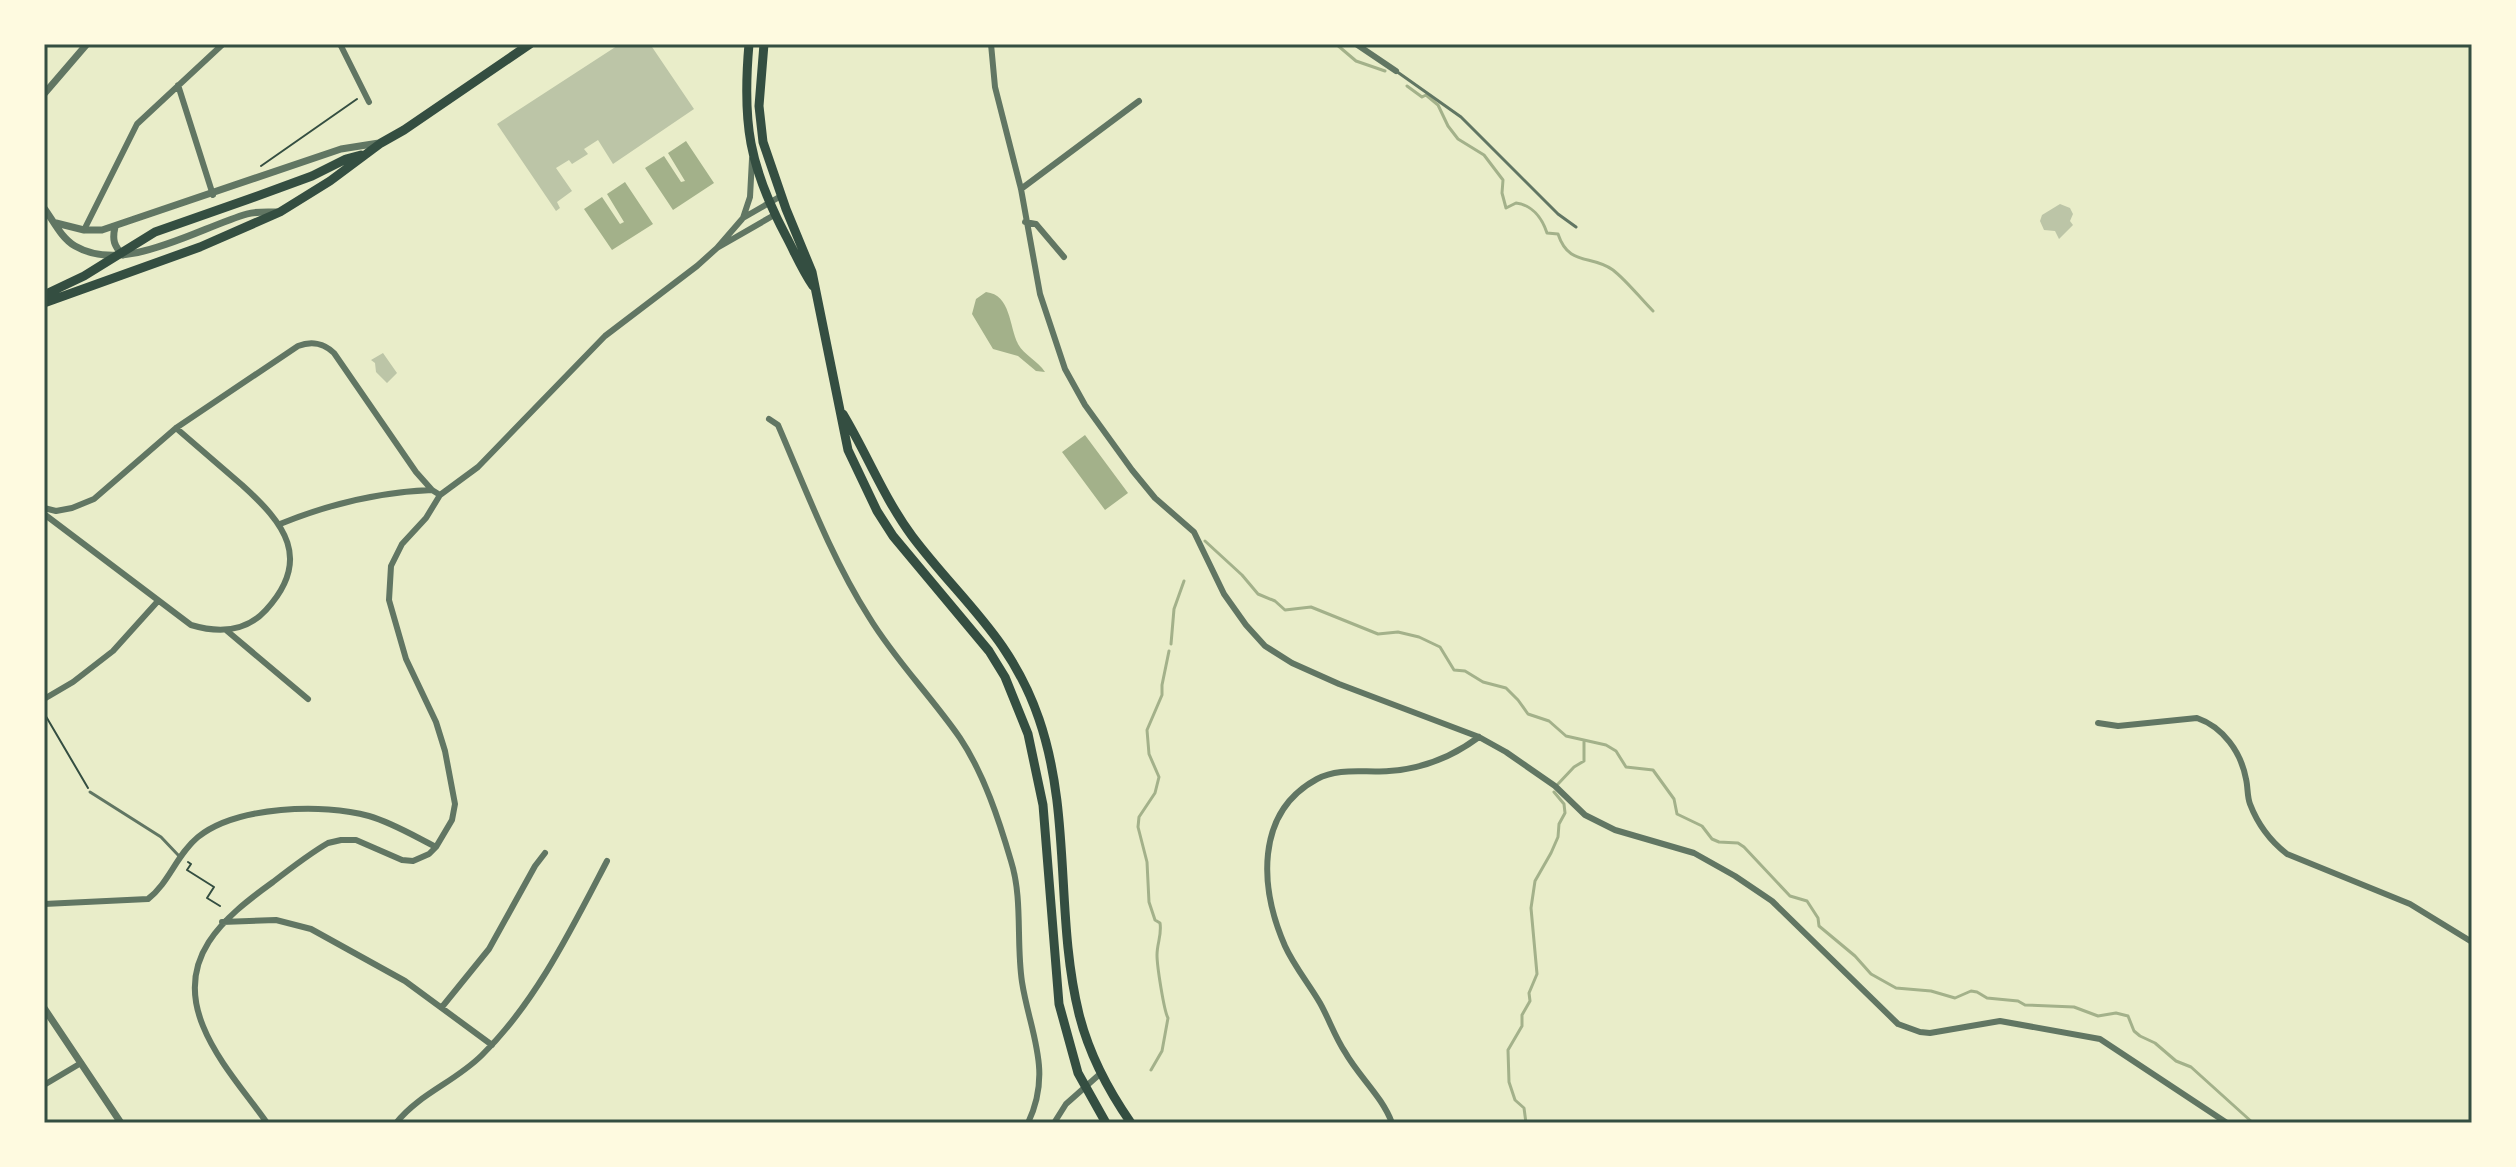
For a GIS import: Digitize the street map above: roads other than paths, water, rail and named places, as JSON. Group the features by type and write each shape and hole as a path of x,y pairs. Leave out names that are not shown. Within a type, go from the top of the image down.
{"main road":[{"path":"44,303 200,247 280,212 343,173 381,143 530,44"},
{"path":"749,44 745,104 752,159 768,202 814,287"},
{"path":"764,44 759,106 763,142 812,272 848,450 877,511 912,561 989,651 1005,677 1023,718 1043,805 1059,1004 1070,1049 1084,1086 1106,1123"},
{"path":"44,295 90,272 146,236 312,176 344,154 364,155"},
{"path":"343,173 344,154"},
{"path":"842,411 900,519 991,627 1019,671 1033,702 1050,755 1057,797 1074,987 1087,1042 1101,1073 1131,1123"}],"street":[{"path":"44,94 87,44"},
{"path":"84,230 137,124 223,44"},
{"path":"340,44 369,102"},
{"path":"991,44 995,87 1021,189 1040,294 1072,383 1132,470 1155,498 1194,532 1224,594 1265,646 1292,663 1339,684 1479,737 1555,786 1585,815 1615,830 1694,853 1735,876 1772,901 1898,1024 1930,1033 2000,1021 2100,1039 2227,1123"},
{"path":"1356,44 1396,71"},
{"path":"178,85 213,195"},
{"path":"1021,189 1139,101"},
{"path":"62,234 115,227 381,143"},
{"path":"743,218 750,197 752,159"},
{"path":"717,248 743,218 781,196"},
{"path":"44,208 62,234 77,247 95,253 123,255 148,250 250,213 280,212"},
{"path":"267,1123 215,1049 198,1012 196,984 199,960 208,941 222,922 250,898 328,843 356,840 402,860 413,861 436,847 449,829 454,812 448,763 436,722 406,659 388,589 395,554 426,518 440,495 478,467 605,336 717,248 786,209"},
{"path":"1025,222 1036,224 1064,257"},
{"path":"56,223 84,230"},
{"path":"115,227 115,247 123,255"},
{"path":"44,511 72,508 94,499 176,428 298,346 316,343 334,353 416,472 440,495"},
{"path":"769,419 778,425 839,564 869,618 961,740 977,768 991,804 1015,876 1021,979 1040,1056 1038,1098 1028,1123"},
{"path":"44,511 191,625 226,630 252,622 274,602 283,587 289,554 286,536 268,509 176,428"},
{"path":"280,524 312,511 364,497 432,490"},
{"path":"44,699 73,682 113,651 158,601"},
{"path":"226,630 308,699"},
{"path":"2098,723 2118,726 2197,718 2209,722 2226,736 2239,755 2249,800 2271,841 2287,854 2410,904 2472,942"},
{"path":"1392,1123 1374,1091 1343,1050 1282,939 1267,880 1274,823 1294,796 1328,773 1412,768 1458,752 1479,737"},
{"path":"44,904 148,899 179,856 200,835 227,821 255,814 313,809 349,811 397,827 436,847"},
{"path":"442,1007 489,949 545,853"},
{"path":"396,1123 415,1102 465,1070 492,1045 527,1001 607,861"},
{"path":"222,922 276,920 311,929 367,958 442,1007 492,1045"},
{"path":"44,1008 121,1123"},
{"path":"44,1085 81,1063"},
{"path":"1054,1123 1061,1108 1101,1073"}],"lane":[{"path":"1396,71 1461,117 1558,214 1576,227"},
{"path":"89,790 161,837 179,856"}],"waterway":[{"path":"1336,44 1356,61 1385,71"},
{"path":"1407,86 1438,105 1458,139 1484,155 1503,180 1506,208 1516,203 1532,209 1547,233 1558,234 1568,251 1613,270 1653,311"},
{"path":"1205,541 1258,594 1275,601 1285,610 1311,607 1378,634 1398,632 1419,637 1440,647 1454,670 1465,671 1483,682 1506,688 1528,714 1549,721 1566,736 1606,745 1616,751 1626,767 1653,770 1674,799 1677,814 1702,826 1712,839 1738,843 1744,847 1790,896 1807,901 1818,918 1819,926 1871,974 1896,988 1931,991 1955,998 1971,991 1987,998 2018,1001 2025,1005 2074,1007 2098,1016 2116,1013 2128,1016 2134,1031 2155,1043 2176,1061 2191,1067 2253,1123"},
{"path":"1171,644 1174,609 1184,581"},
{"path":"1151,1070 1162,1051 1168,1018 1157,961 1160,923 1155,920 1149,902 1147,862 1138,827 1139,817 1155,793 1159,777 1149,754 1147,730 1162,695 1169,651"},
{"path":"1558,784 1584,761 1584,741"},
{"path":"1526,1123 1524,1108 1515,1100 1509,1082 1508,1050 1522,1026 1522,1015 1530,1001 1529,993 1537,974 1531,908 1535,881 1551,853 1565,813 1564,804 1554,792"}]}
